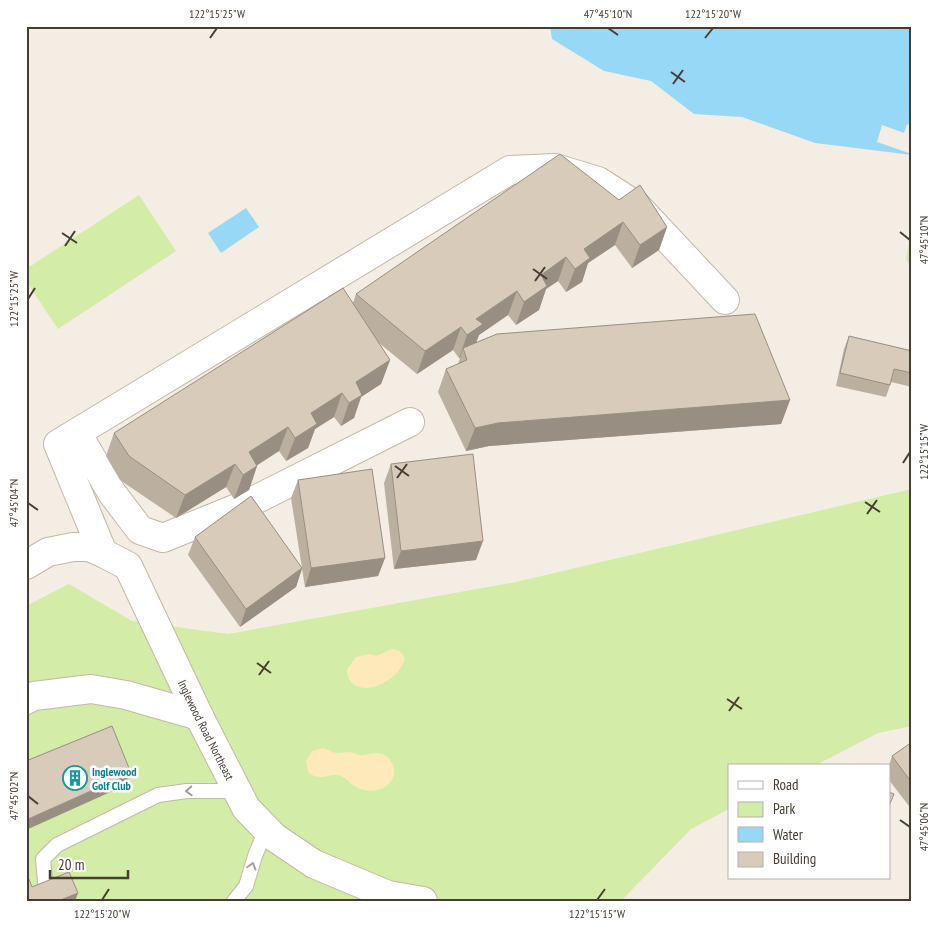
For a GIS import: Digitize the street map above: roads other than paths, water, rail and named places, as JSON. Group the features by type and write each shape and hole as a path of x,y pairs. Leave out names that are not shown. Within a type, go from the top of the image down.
{"street":[{"path":"103,553 58,444 510,170 555,168 598,181 637,206 726,300"},
{"path":"77,433 112,492 140,530 163,538 247,504 410,422"},
{"name":"Inglewood Road Northeast","path":"26,566 48,552 73,547 89,547 128,566 199,716 246,808 274,837 314,864 388,896 423,901"},
{"path":"26,700 34,696 91,689 126,696 199,716"}],"lane":[{"path":"46,892 43,859 56,845 158,795 187,791 237,791"},
{"path":"234,901 246,886 266,829"}],"water":[{"path":"550,26 912,26 912,155 815,143 742,117 694,114 651,81 604,71 552,39"},
{"path":"246,208 259,227 221,253 208,233"}],"place":[{"name":"Inglewood Golf Club","path":"75,778"}]}
